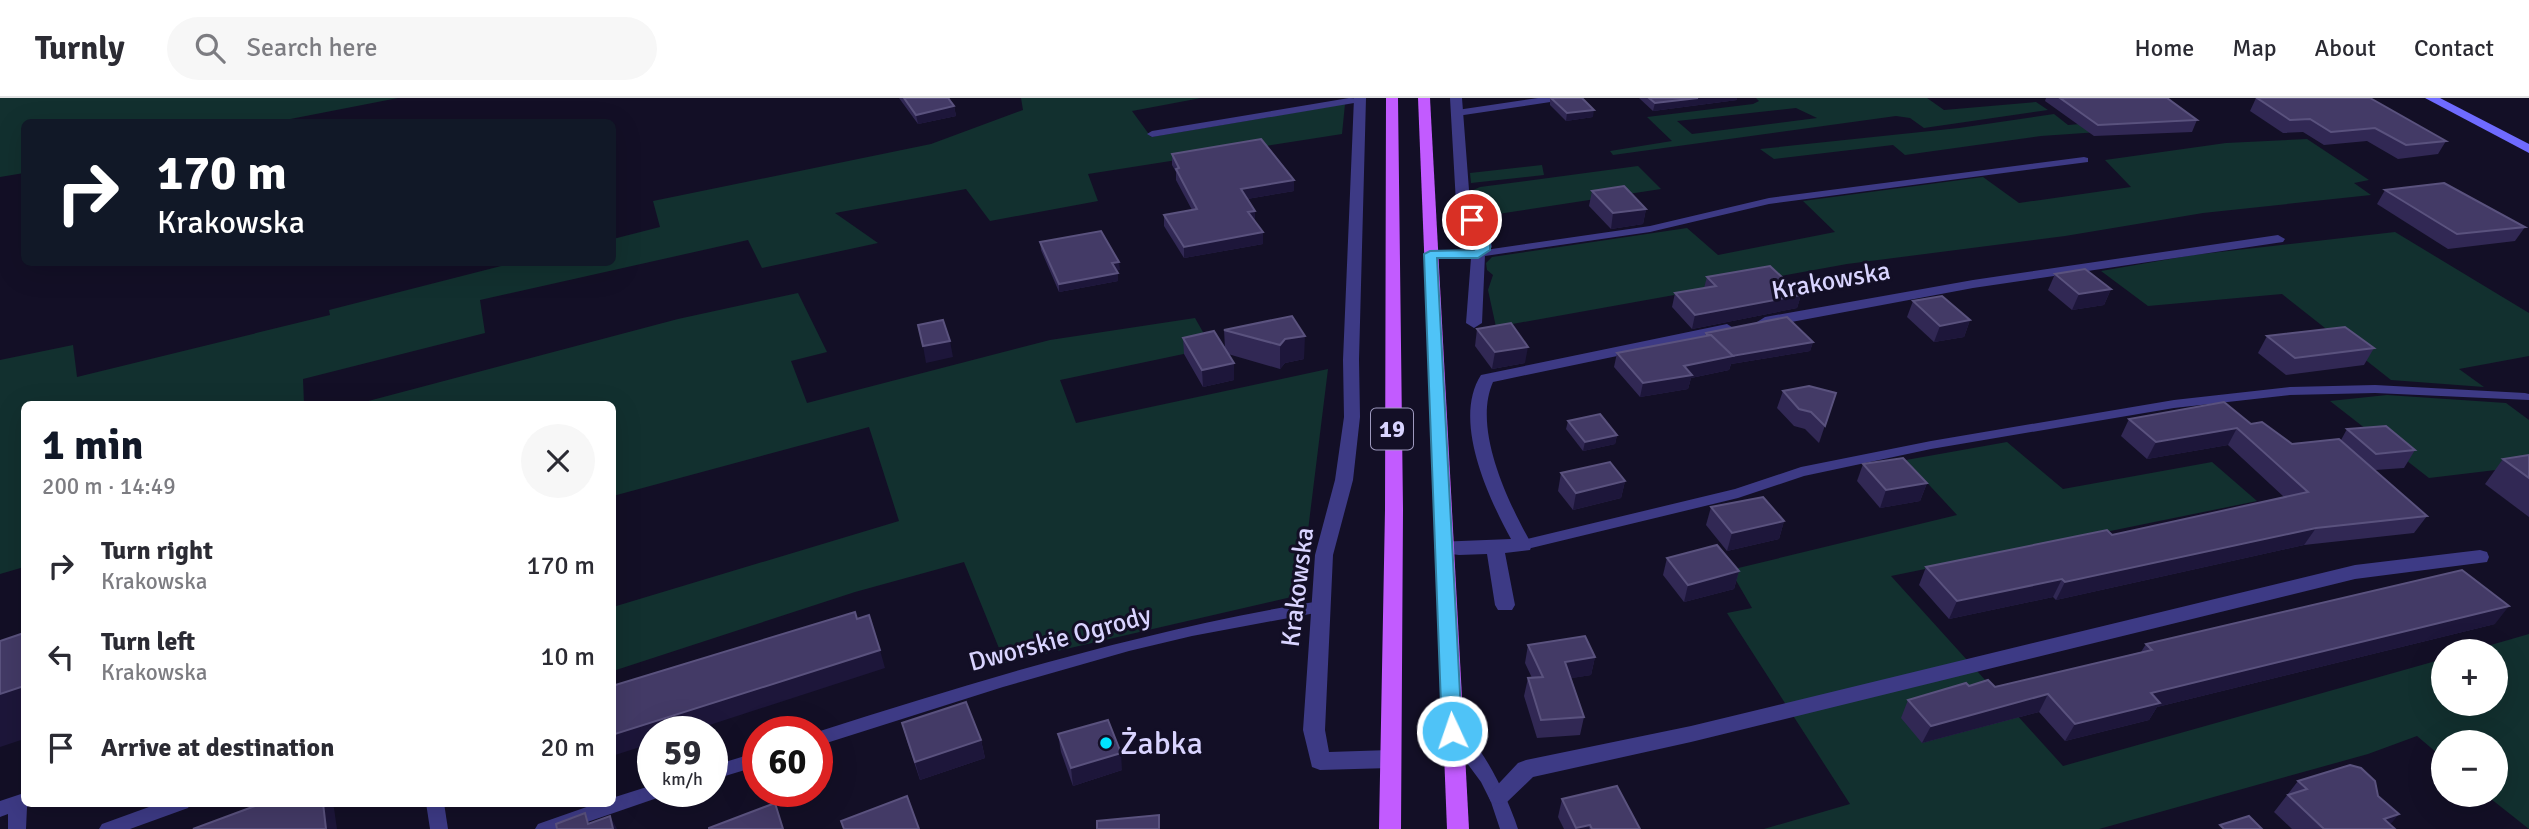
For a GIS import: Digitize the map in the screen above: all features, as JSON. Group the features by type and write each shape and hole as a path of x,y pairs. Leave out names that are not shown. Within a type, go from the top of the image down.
{"main road":[{"name":"19","path":"1391,829 1394,510 1392,98"},
{"name":"19","path":"1424,98 1458,829"}],"street":[{"name":"Krakowska","path":"1360,98 1351,360 1352,416 1344,480 1324,555 1314,730 1320,761 1390,759"},
{"path":"1456,98 1463,203 1483,236 1485,247 1478,254 1474,323"},
{"path":"2431,98 2529,149"},
{"name":"Krakowska","path":"1523,545 1494,492 1484,462 1478,394 1487,378 1743,326 1973,284 2278,239"},
{"path":"1430,254 1478,254"},
{"path":"1443,547 1495,548 1523,545"},
{"path":"1495,548 1505,604"},
{"path":"1499,795 1526,769 1691,734 2356,572 2480,557"}],"lane":[{"path":"1152,134 1360,98"},
{"path":"1457,113 1557,98"},
{"path":"1478,254 1650,229 1769,201 2084,160"},
{"path":"1523,545 1738,493 1801,472 1931,445 2174,404 2302,390 2375,389 2525,397"},
{"name":"Dworskie Ogrody","path":"833,734 996,682 1128,646 1320,607"},
{"path":"1452,731 1474,756 1499,795 1509,829"},
{"path":"616,805 637,798"},
{"path":"0,809 21,801 17,829"},
{"path":"108,829 170,807"},
{"path":"436,807 439,829"},
{"path":"544,829 609,807"}],"green space":[{"path":"0,98 398,98 290,119 21,119 21,174 0,177"},
{"path":"1021,98 1201,98 1132,111 1151,137 1345,104 1342,134 1088,174 1098,201 990,221 966,189 835,213 878,243 762,268 748,240 480,300 485,333 303,379 304,401 21,401 21,568 0,574 0,360 73,345 77,377 330,315 329,310 501,266 616,266 616,238 660,227 653,201 931,144 1023,110"},
{"path":"1756,98 1927,98 1944,110 2036,102 2048,110 1924,128 1910,118 1896,116 1613,155 1610,151 1672,141 1647,117 1753,104 1759,101","holes":["1796,108 1817,118 1692,134 1677,121"]},
{"path":"2054,114 2068,125 2117,121 2128,130 2041,136 1905,155 1893,145 1774,159 1760,149 1959,128"},
{"path":"2307,139 2369,180 2354,183 2371,195 2203,213 2065,236 1847,264 1496,327 1488,290 1493,275 1487,270 1486,263 1492,257 1687,228 1718,255 1835,232 1803,201 1983,177 2019,203 2131,187 2105,160 2226,143"},
{"path":"1542,165 1544,175 1471,183 1470,173"},
{"path":"1638,166 1661,189 1478,217 1471,191 1480,187"},
{"path":"2395,232 2529,313 2529,356 2459,369 2484,387 2391,380 2282,294 2148,306 2101,271 2193,255"},
{"path":"798,293 827,352 791,361 807,403 1050,340 1195,318 1212,348 1060,380 1076,423 1328,369 1300,595 1005,663 964,562 855,592 616,670 616,606 899,521 869,427 616,495 616,401 368,401 678,319"},
{"path":"2387,395 2506,403 2529,420 2529,466 2429,478 2330,401"},
{"path":"2007,442 2063,489 2212,462 2257,501 1891,576 2063,766 2431,662 2431,716 2508,716 2508,640 2529,634 2529,829 2501,807 2508,807 2508,730 2431,730 2431,748 2417,736 2368,754 2099,829 1764,829 1850,804 1727,613 1752,608 1730,570 1957,515 1906,460"}],"building":[{"path":"904,98 948,98 954,106 916,115"},
{"path":"1551,98 1582,98 1594,110 1567,113"},
{"path":"1649,98 1698,98 1655,103"},
{"path":"2060,98 2167,98 2197,120 2098,125"},
{"path":"2257,98 2370,98 2446,141 2406,145 2375,128 2331,132 2310,119 2290,120"},
{"path":"1261,139 1294,180 1241,189 1255,211 1248,212 1263,232 1184,247 1164,215 1197,209 1176,169 1179,168 1172,154"},
{"path":"2444,183 2525,227 2457,234 2385,190"},
{"path":"1624,186 1646,209 1613,213 1592,191"},
{"path":"1101,231 1119,262 1112,263 1118,273 1059,284 1040,242"},
{"path":"1770,266 1801,295 1695,315 1675,293 1716,286 1707,277"},
{"path":"2085,269 2111,289 2079,294 2055,274"},
{"path":"1942,296 1970,320 1940,326 1913,301"},
{"path":"1292,316 1305,336 1285,339 1280,345 1224,330"},
{"path":"1787,317 1813,342 1732,356 1706,333"},
{"path":"943,320 950,341 923,346 918,325"},
{"path":"1511,323 1528,347 1495,352 1477,329"},
{"path":"2345,327 2374,348 2295,358 2267,336"},
{"path":"1214,331 1234,363 1202,370 1183,338"},
{"path":"1711,335 1733,356 1684,366 1692,375 1643,383 1617,353"},
{"path":"1809,386 1836,393 1825,426 1811,412 1799,409 1783,391"},
{"path":"2224,402 2251,424 2262,422 2292,444 2339,439 2427,516 2316,528 2065,582 2062,579 1957,601 1926,567 2107,530 2112,535 2308,492 2237,428 2156,442 2129,419"},
{"path":"1600,414 1617,435 1585,442 1568,421"},
{"path":"2386,426 2415,450 2376,454 2347,429"},
{"path":"2529,455 2529,478 2503,459"},
{"path":"1903,458 1927,483 1886,490 1863,464"},
{"path":"1610,462 1625,481 1576,493 1561,473"},
{"path":"1763,497 1784,521 1732,533 1711,507"},
{"path":"1717,545 1739,571 1688,585 1667,558"},
{"path":"2462,570 2509,606 2151,693 2160,703 2075,724 2048,694 1931,726 1908,700 1966,683 1969,686 1988,680 1995,687 2152,650 2146,644"},
{"path":"855,612 857,619 869,615 880,650 672,716 637,716 637,727 616,734 616,685"},
{"path":"21,634 21,687 0,694 0,641"},
{"path":"1585,636 1595,657 1565,662 1584,717 1541,720 1528,678 1543,677 1528,645"},
{"path":"966,702 981,740 915,762 902,723"},
{"path":"1108,720 1121,753 1071,768 1058,734"},
{"path":"2350,765 2361,768 2375,781 2378,796 2399,814 2384,819 2395,829 2324,829 2288,795 2307,789 2298,781"},
{"path":"1617,786 1640,829 1592,829 1590,825 1576,828 1562,799"},
{"path":"907,796 919,829 844,829 841,821"},
{"path":"252,807 323,807 326,829 193,829"},
{"path":"764,807 776,807 783,829 709,829"},
{"path":"585,813 588,824 610,816 613,829 557,829 556,824"},
{"path":"1159,815 1159,829 1097,829 1097,821"},
{"path":"2249,816 2262,829 2224,829 2220,825"}],"place":[{"name":"Żabka","path":"1106,743"}],"route":[{"path":"1452,731 1430,254 1478,254 1485,247 1483,236 1472,220"}]}
